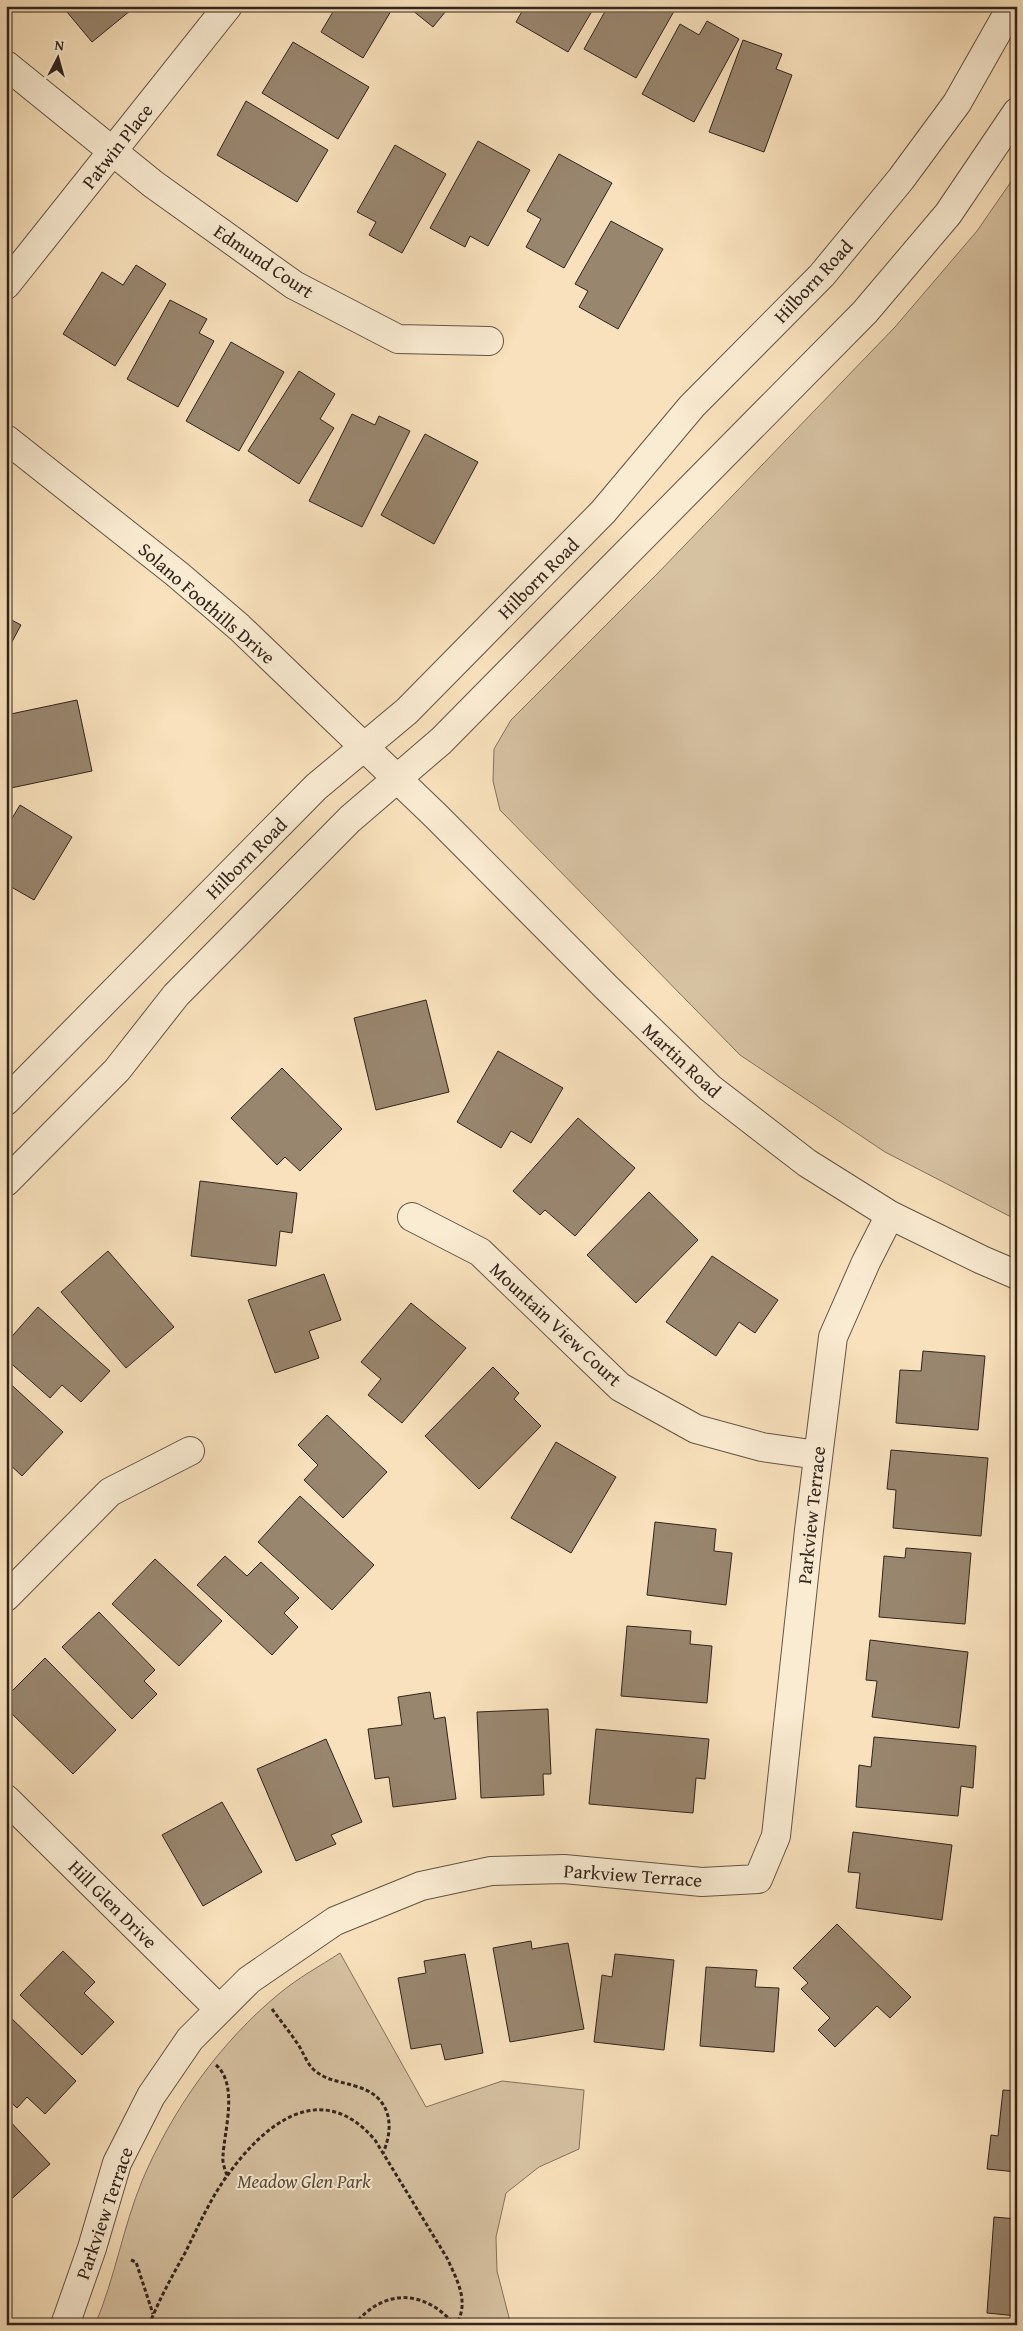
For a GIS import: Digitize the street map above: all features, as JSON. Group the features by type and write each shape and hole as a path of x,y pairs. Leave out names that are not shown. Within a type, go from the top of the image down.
{"street":[{"name":"Patwin Place","path":"6,285 228,6"},
{"name":"Hilborn Road","path":"6,1101 316,788 407,711 603,512 692,406 822,275 901,179 958,103 1012,6"},
{"name":"Edmund Court","path":"6,65 112,153 294,285 398,338 489,341"},
{"path":"6,1182 117,1070 176,996 350,819 441,741 865,312 948,214 1017,112"},
{"name":"Solano Foothills Drive","path":"6,439 184,580 239,628 397,779"},
{"name":"Martin Road","path":"397,779 710,1088 807,1163 890,1216 1017,1275"},
{"name":"Parkview Terrace","path":"65,2325 122,2155 151,2096 190,2039 249,1980 335,1921 421,1886 490,1871 564,1869 702,1882 758,1879 776,1836 818,1455 833,1337 866,1262 890,1216"},
{"name":"Mountain View Court","path":"412,1217 480,1252 620,1386 696,1429 762,1447 818,1455"},
{"path":"6,1597 110,1492 190,1452"},
{"name":"Hill Glen Drive","path":"6,1799 219,2009"}],"path":[{"path":"272,2009 298,2044 311,2068 323,2077 364,2088 378,2098 386,2109 390,2123 390,2137 383,2153"},
{"path":"216,2065 221,2069 230,2112 222,2158 227,2176"},
{"path":"149,2325 153,2314 227,2176 258,2139 275,2124 294,2115 315,2109 335,2111 350,2117 364,2127 383,2153 447,2258 462,2296 463,2313 456,2325 445,2313 430,2303 414,2298 396,2298 379,2302 365,2312 354,2325"},
{"path":"131,2260 136,2262 153,2314"}],"green space":[{"path":"1017,173 1017,1220 885,1152 740,1055 500,810 493,781 494,749 511,720 657,574 895,327 977,231"},
{"name":"Meadow Glen Park","path":"340,1953 426,2107 502,2081 584,2090 579,2149 539,2167 506,2193 496,2237 497,2271 511,2325 95,2325 108,2289 135,2198 154,2155 183,2103 218,2055 258,2012 294,1982"}],"building":[{"path":"62,6 136,6 92,42"},
{"path":"327,6 394,6 363,58 321,32 334,10"},
{"path":"407,6 450,6 433,27"},
{"path":"525,6 595,6 568,52 516,22"},
{"path":"608,6 677,6 636,78 584,49"},
{"path":"707,21 739,39 694,122 642,94 680,24 699,35"},
{"path":"743,40 782,54 776,69 792,75 764,152 709,132"},
{"path":"293,42 369,87 338,139 262,93"},
{"path":"246,101 328,150 297,202 217,155"},
{"path":"478,141 530,170 488,246 470,236 465,247 430,228"},
{"path":"395,145 446,174 402,253 369,235 376,222 357,212"},
{"path":"559,154 612,183 564,268 526,247 541,219 527,211"},
{"path":"611,221 663,249 618,329 579,307 588,291 575,284"},
{"path":"136,265 166,284 115,366 63,334 102,272 123,285"},
{"path":"170,300 207,319 199,333 214,341 178,407 127,379"},
{"path":"231,342 284,372 239,451 186,421"},
{"path":"299,371 335,394 320,419 334,428 299,484 248,451"},
{"path":"352,414 375,425 379,416 410,431 362,527 309,501"},
{"path":"425,434 478,462 434,544 381,515"},
{"path":"6,617 21,625 6,653"},
{"path":"77,700 92,771 6,789 6,715"},
{"path":"20,805 72,837 34,900 6,884 6,824 8,825"},
{"path":"426,1000 449,1092 376,1110 354,1018"},
{"path":"498,1051 563,1088 531,1143 511,1131 501,1148 457,1122"},
{"path":"282,1068 342,1129 300,1171 285,1157 277,1165 231,1118"},
{"path":"578,1118 635,1168 575,1236 545,1210 540,1215 513,1191"},
{"path":"200,1181 297,1193 292,1233 280,1231 276,1266 191,1256"},
{"path":"649,1192 698,1240 636,1303 587,1255"},
{"path":"108,1251 174,1327 126,1368 61,1292"},
{"path":"712,1256 778,1300 755,1333 739,1322 716,1356 666,1322"},
{"path":"324,1274 341,1320 309,1331 319,1358 275,1373 248,1300"},
{"path":"411,1303 466,1348 402,1423 368,1395 381,1379 361,1362"},
{"path":"38,1307 110,1371 81,1402 62,1385 50,1398 6,1359 6,1343"},
{"path":"923,1351 985,1356 978,1430 896,1423 900,1370 921,1371"},
{"path":"493,1367 519,1393 514,1399 541,1426 479,1489 425,1436"},
{"path":"6,1380 63,1432 22,1476 6,1461"},
{"path":"327,1415 387,1472 343,1518 304,1480 318,1465 298,1445"},
{"path":"556,1442 616,1477 571,1553 511,1518"},
{"path":"891,1450 988,1458 981,1536 893,1528 896,1490 887,1489"},
{"path":"300,1496 374,1565 332,1610 258,1542"},
{"path":"655,1522 716,1529 714,1551 732,1553 726,1605 647,1595"},
{"path":"906,1548 971,1553 965,1624 879,1617 884,1556 905,1558"},
{"path":"225,1556 247,1576 261,1562 299,1598 284,1613 298,1627 272,1655 197,1585"},
{"path":"155,1559 222,1621 179,1666 112,1604"},
{"path":"99,1612 155,1670 144,1681 157,1694 132,1719 62,1647"},
{"path":"627,1626 691,1631 690,1644 712,1646 707,1703 621,1696"},
{"path":"870,1640 968,1652 959,1728 872,1717 877,1681 866,1680"},
{"path":"45,1658 116,1730 73,1774 6,1708 6,1697"},
{"path":"430,1692 434,1719 445,1717 456,1799 393,1807 389,1777 375,1779 368,1729 402,1725 398,1697"},
{"path":"548,1709 551,1774 543,1774 544,1795 481,1798 477,1712"},
{"path":"596,1729 709,1739 705,1779 696,1778 693,1813 589,1804"},
{"path":"874,1737 976,1746 973,1788 961,1786 958,1816 856,1807 859,1765 871,1767"},
{"path":"326,1739 362,1822 331,1835 336,1844 296,1861 257,1769"},
{"path":"222,1802 262,1872 203,1906 162,1835"},
{"path":"853,1832 952,1845 942,1920 856,1908 860,1873 848,1872"},
{"path":"837,1924 911,1997 890,2018 877,2006 835,2047 818,2030 830,2018 801,1989 808,1983 793,1968"},
{"path":"531,1941 532,1949 568,1943 584,2029 510,2042 493,1948"},
{"path":"63,1951 95,1982 84,1993 114,2022 82,2055 20,1995"},
{"path":"465,1954 483,2053 445,2060 441,2044 411,2049 398,1978 426,1973 424,1961"},
{"path":"615,1954 674,1960 664,2050 594,2042 602,1975 612,1977"},
{"path":"706,1967 757,1970 755,1987 779,1988 774,2052 700,2046"},
{"path":"7,2014 76,2081 45,2114 27,2097 17,2108 6,2098"},
{"path":"1003,2090 1017,2091 1017,2172 987,2169 991,2135 998,2136"},
{"path":"6,2117 50,2164 6,2204"},
{"path":"994,2217 1017,2219 1017,2316 987,2313"}]}
